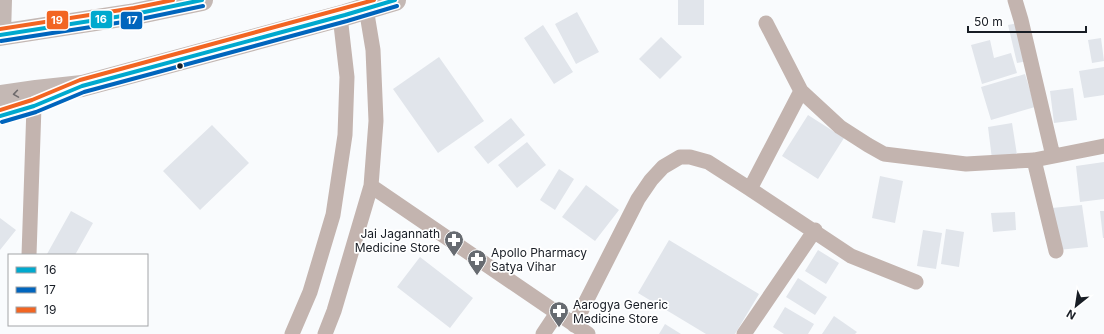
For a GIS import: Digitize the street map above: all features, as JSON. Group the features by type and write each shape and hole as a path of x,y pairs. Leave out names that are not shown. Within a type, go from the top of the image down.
{"highway":[{"path":"1,0 0,34 135,14 202,0"},
{"path":"0,96 82,86 394,0"}],"street":[{"path":"1015,0 1053,156"},
{"path":"324,334 334,311 371,186 376,113 373,50 353,12"},
{"path":"292,334 310,292 333,216 345,135 347,77 353,12"},
{"path":"766,23 801,92 840,127 868,146 884,154 966,164 1034,160 1081,149 1104,146"},
{"path":"0,116 34,106 82,86"},
{"path":"750,189 801,92"},
{"path":"29,254 34,106"},
{"path":"574,325 638,199 651,180 664,167 680,157 690,157 708,162 814,230 851,256 916,282"},
{"path":"1034,160 1056,251"},
{"path":"371,186 588,334"},
{"path":"744,334 814,230"},
{"path":"543,334 558,313"}],"building":[{"path":"678,0 704,0 704,25 678,25"},
{"path":"577,12 599,52 576,64 555,24"},
{"path":"1018,23 1028,61 1017,63 1008,25"},
{"path":"543,25 573,72 554,84 524,38"},
{"path":"661,37 682,57 660,79 639,59"},
{"path":"1101,38 1104,61 1092,63 1088,40"},
{"path":"990,40 994,58 1011,53 1017,73 982,84 971,45"},
{"path":"439,57 484,121 438,153 393,89"},
{"path":"1104,67 1104,95 1084,98 1079,71"},
{"path":"1025,74 1035,107 991,120 981,87"},
{"path":"1073,88 1077,120 1054,123 1050,91"},
{"path":"808,115 844,138 818,179 782,156"},
{"path":"511,118 525,135 488,164 474,147"},
{"path":"1012,123 1017,155 992,159 988,127"},
{"path":"212,125 249,163 200,210 163,171"},
{"path":"527,142 546,165 517,188 498,165"},
{"path":"1104,162 1104,199 1080,202 1076,166"},
{"path":"559,169 574,179 555,210 540,200"},
{"path":"880,176 903,181 895,223 872,218"},
{"path":"586,185 619,210 595,241 562,217"},
{"path":"1082,205 1088,247 1058,250 1052,208"},
{"path":"71,211 93,223 76,254 47,254"},
{"path":"1100,211 1104,211 1104,238 1103,238"},
{"path":"1015,212 1016,230 993,232 991,213"},
{"path":"0,218 16,230 0,250"},
{"path":"946,229 964,232 959,267 941,264"},
{"path":"923,230 942,233 936,269 917,266"},
{"path":"669,240 759,294 735,334 706,334 638,293"},
{"path":"818,250 839,263 826,284 805,271"},
{"path":"420,257 473,298 450,328 397,287"},
{"path":"798,278 827,297 815,315 786,297"},
{"path":"785,307 814,324 808,334 784,334 773,327"},
{"path":"834,316 857,332 855,334 822,334"},
{"path":"665,324 681,334 659,334"}],"transit line":[{"name":"19","path":"0,29 134,8 173,0"},
{"name":"16","path":"0,35 135,14 202,0"},
{"name":"19","path":"0,110 32,100 80,80 374,0"},
{"name":"16","path":"0,116 34,106 82,86 345,15 395,0"},
{"name":"17","path":"1,41 136,20 203,6"},
{"name":"17","path":"2,122 36,112 84,92 347,21 397,6"}],"place":[{"name":"Jai Jagannath Medicine Store","path":"454,257"},
{"name":"Apollo Pharmacy Satya Vihar","path":"477,276"},
{"name":"Aarogya Generic Medicine Store","path":"559,328"}]}
